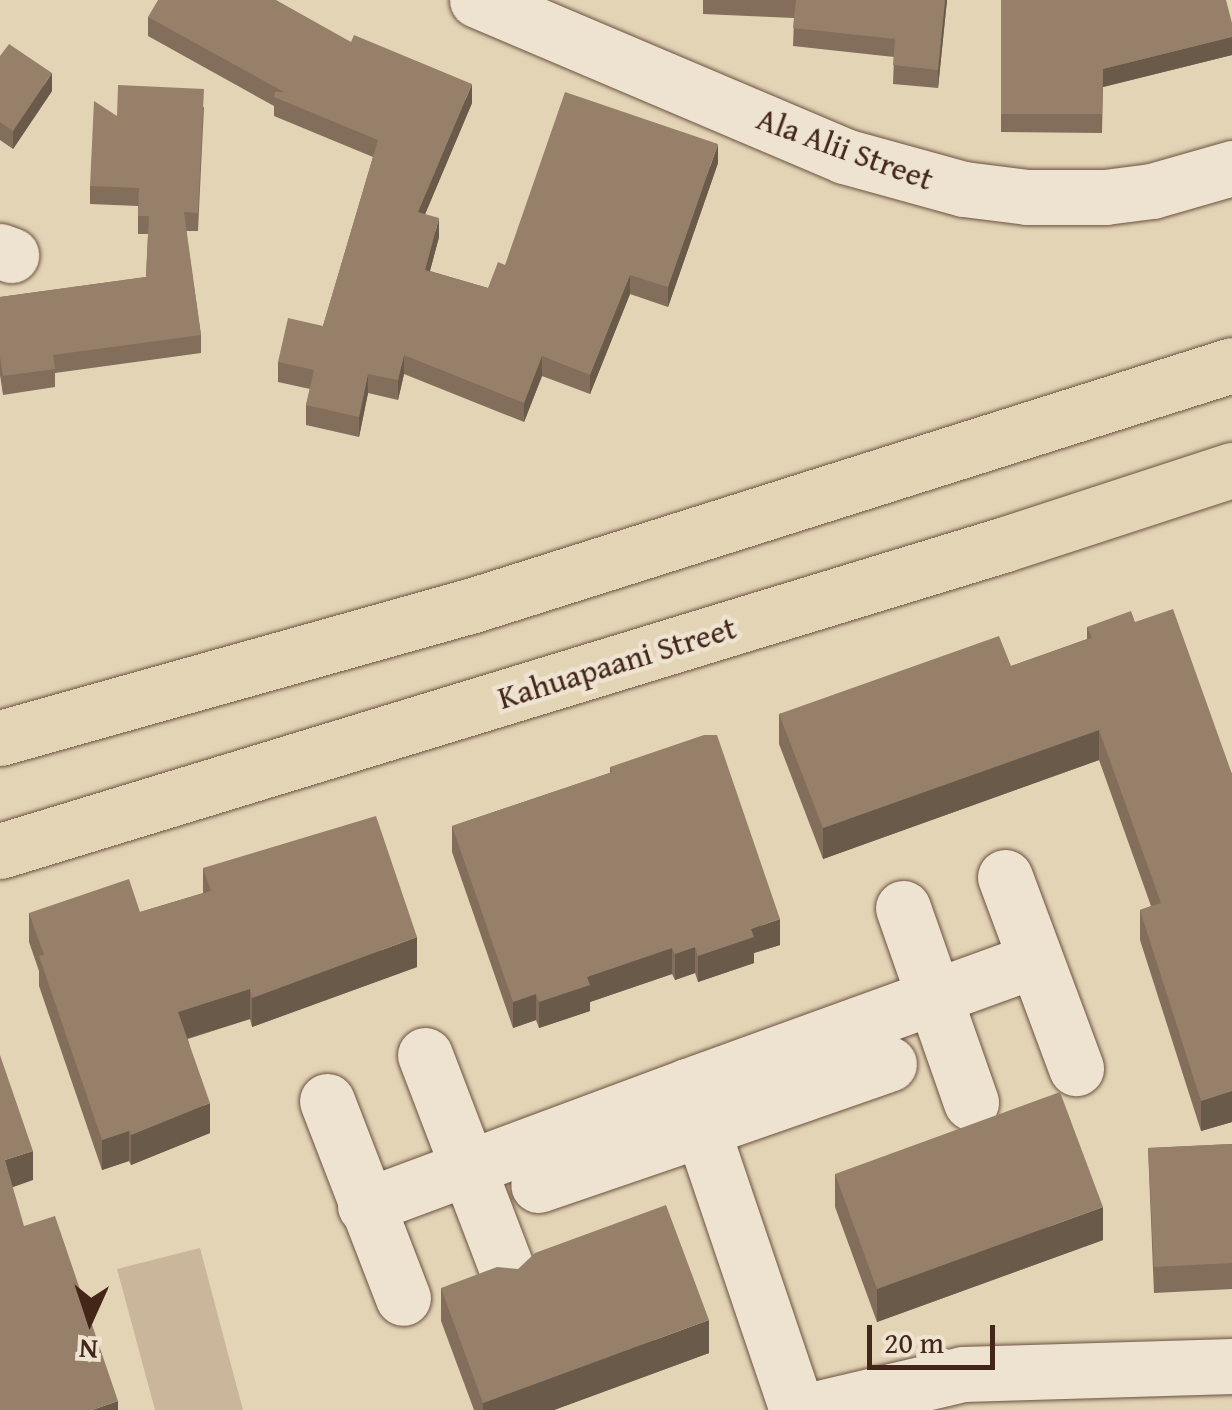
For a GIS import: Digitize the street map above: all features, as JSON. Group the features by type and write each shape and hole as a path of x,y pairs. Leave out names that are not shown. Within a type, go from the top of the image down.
{"main road":[{"path":"0,738 468,607 1232,365"},
{"name":"Kahuapaani Street","path":"0,852 983,551 1232,470"}],"street":[{"name":"Ala Alii Street","path":"477,0 844,156 924,180 1061,199 1152,191 1232,168"},
{"path":"1004,877 1076,1068"},
{"path":"903,908 971,1102"},
{"path":"538,1185 695,1107 934,997 1035,960"},
{"path":"425,1055 508,1272"},
{"path":"364,1206 468,1166 695,1107 889,1064"},
{"path":"327,1101 364,1206 403,1298"},
{"path":"695,1107 797,1410"},
{"path":"811,1410 963,1374 1223,1381"}],"shaded area":[{"path":"200,1248 243,1410 155,1410 117,1269"}],"building":[{"path":"158,0 276,0 351,42 354,35 472,84 418,212 439,218 425,270 488,288 498,262 505,265 565,92 718,144 668,287 630,275 590,375 542,356 524,403 404,355 398,380 368,374 359,417 306,405 314,370 278,362 288,318 323,326 378,140 274,97 275,92 284,92 148,17"},
{"path":"796,0 945,0 938,70 893,65 895,39 793,28"},
{"path":"1001,0 1226,0 1232,37 1103,69 1102,114 1001,114"},
{"path":"9,44 52,73 13,131 0,122 0,56"},
{"path":"118,85 204,89 198,213 184,212 201,335 53,355 55,369 3,376 0,297 146,277 149,216 138,216 139,188 90,186 94,101 117,116"},
{"path":"1173,609 1232,774 1232,1091 1201,1101 1140,910 1161,903 1099,730 823,828 779,714 999,636 1011,666 1092,638 1087,627 1131,611 1135,622"},
{"path":"704,735 717,735 780,919 751,929 754,937 698,956 695,947 675,954 672,948 587,977 590,985 539,1002 536,994 513,1002 452,826 612,772 610,767"},
{"path":"376,816 417,937 252,998 250,989 178,1012 210,1103 131,1135 129,1131 102,1140 39,956 44,955 29,913 129,879 140,912 211,891 203,868"},
{"path":"0,1055 33,1151 5,1160 24,1226 55,1216 118,1401 92,1410 0,1410"},
{"path":"1060,1092 1103,1207 877,1289 835,1174"},
{"path":"1232,1144 1232,1263 1154,1267 1148,1148"},
{"path":"666,1205 709,1320 483,1403 441,1288 497,1267 518,1269 535,1253"}]}
